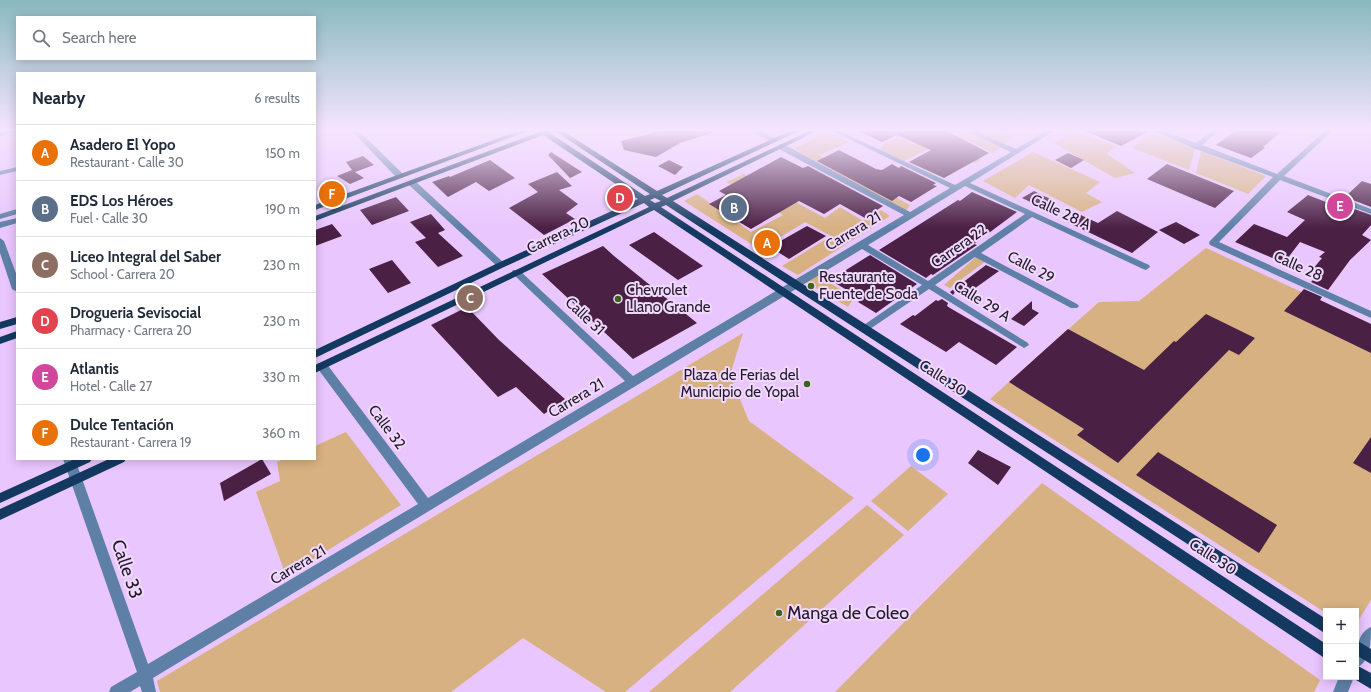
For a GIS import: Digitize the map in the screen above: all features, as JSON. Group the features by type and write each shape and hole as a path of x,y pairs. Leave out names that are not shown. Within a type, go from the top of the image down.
{"main road":[{"path":"316,208 435,163"},
{"path":"316,219 462,163"},
{"name":"Calle 30","path":"592,163 783,292 1323,650"},
{"name":"Calle 30","path":"608,163 1323,625"},
{"name":"Carrera 20","path":"316,354 501,265 723,163"},
{"name":"Carrera 20","path":"318,368 516,272 748,163"},
{"path":"0,326 16,320"},
{"path":"0,340 16,334"},
{"path":"0,498 70,462 81,460"},
{"path":"0,516 118,460"},
{"path":"1359,674 1371,682"}],"street":[{"path":"387,163 400,176"},
{"path":"812,163 910,216"},
{"name":"Calle 28 A","path":"910,163 1031,214 1146,267"},
{"name":"Carrera 21","path":"116,692 997,163"},
{"path":"1242,163 1371,212"},
{"path":"1278,177 1293,163"},
{"path":"0,173 16,168"},
{"name":"Calle 28","path":"1278,177 1213,243 1371,315"},
{"path":"412,183 501,265"},
{"path":"0,217 16,211"},
{"name":"Carrera 22","path":"864,329 1031,214"},
{"path":"0,225 16,220"},
{"path":"0,241 16,286"},
{"name":"Calle 29 A","path":"862,245 929,284 1024,345"},
{"name":"Calle 29","path":"975,253 1074,306"},
{"name":"Calle 31","path":"516,272 633,382"},
{"name":"Calle 32","path":"318,368 427,506"},
{"name":"Calle 33","path":"70,462 145,675 149,692"},
{"path":"1361,654 1371,634"},
{"path":"1340,692 1346,680"}],"shaded area":[{"path":"820,163 834,163 910,205 906,211"},
{"path":"1014,163 1058,163 1100,182 1086,193 1102,202 1082,212 1029,185 1015,198 983,181"},
{"path":"1089,163 1121,163 1135,173 1115,178"},
{"path":"1172,163 1191,163 1189,170"},
{"path":"1198,163 1233,163 1266,176 1248,194 1196,173"},
{"path":"744,174 825,218 840,207 863,221 881,210 890,216 798,275 782,266 831,236 805,222 764,247 765,253 684,201 697,194 751,232 783,215 726,182"},
{"path":"1206,248 1371,324 1371,600 1359,619 1359,608 1323,608 1323,611 990,399 1099,302 1139,301"},
{"path":"977,256 986,261 950,288 944,285"},
{"path":"825,270 832,273 824,279 854,298 848,307 806,282"},
{"path":"743,333 730,375 749,421 854,498 625,692 606,692 523,638 451,692 160,692 157,681"},
{"path":"346,432 401,505 286,576 256,492 280,481 277,462 282,460 316,460 316,446"},
{"path":"911,466 948,494 908,531 871,501"},
{"path":"1042,483 1320,680 1314,692 835,692"},
{"name":"Manga de Coleo","path":"867,505 904,535 730,692 649,692"}],"building":[{"path":"347,163 372,163 374,165 355,172 364,178 350,184 337,176 352,170"},
{"path":"482,163 495,163 515,178 489,191 476,182 448,197 432,182 449,176 450,177"},
{"path":"556,163 569,163 582,172 570,178"},
{"path":"663,163 676,163 683,167 675,175 658,166"},
{"path":"770,163 794,163 803,168 808,166 883,206 865,218 840,204 824,214 799,201 751,229 709,204 726,195 719,191"},
{"path":"821,163 865,163 876,169 882,170 892,164 899,168 901,166 936,183 933,185 937,186 911,202 899,196 892,201"},
{"path":"912,163 970,163 944,178"},
{"path":"1062,163 1079,163 1071,168"},
{"path":"1167,164 1234,191 1215,208 1147,179"},
{"path":"557,172 572,186 559,190 578,204 566,213 575,219 544,235 509,208 538,192 528,184"},
{"path":"1362,181 1371,184 1371,207 1345,197"},
{"path":"1034,191 1055,201 1043,208 1022,198"},
{"path":"972,192 1017,212 974,244 977,245 933,275 931,274 926,278 879,250 958,200 960,201"},
{"path":"1308,195 1336,206 1338,203 1371,215 1371,225 1362,235 1371,240 1350,260 1328,290 1311,282 1315,278 1308,275 1322,258 1319,257 1325,252 1300,242 1284,263 1235,242 1254,224 1287,237 1305,220 1287,212"},
{"path":"396,197 409,211 372,225 360,210"},
{"path":"1072,211 1098,223 1117,211 1158,232 1132,253 1061,219"},
{"path":"431,214 445,230 438,233 463,256 438,267 415,242 426,238 410,222"},
{"path":"1176,222 1200,235 1184,244 1159,230"},
{"path":"332,224 342,236 316,246 316,230"},
{"path":"807,226 826,236 789,259 770,247"},
{"path":"654,232 703,266 678,280 629,245"},
{"name":"Chevrolet Llano Grande","path":"603,246 697,323 633,359 542,274"},
{"path":"870,255 917,284 876,313 858,302 862,299 830,280"},
{"path":"392,260 411,283 388,293 369,269"},
{"path":"986,265 999,271 967,294 957,289 953,295 950,292"},
{"path":"1304,289 1322,297 1320,300 1371,324 1371,353 1284,311"},
{"path":"942,299 948,303 947,306 950,308 1017,347 996,365 959,342 946,352 900,324 913,315 915,316 936,300 938,301"},
{"path":"1032,301 1032,309 1039,313 1024,326 1011,319"},
{"path":"467,307 499,340 566,400 544,414 516,387 498,397 431,325"},
{"path":"1206,314 1255,338 1239,355 1229,350 1118,463 1077,435 1084,429 1009,382 1068,329 1144,370 1174,341 1176,342"},
{"path":"1371,437 1371,473 1353,463"},
{"path":"978,450 1011,467 998,485 968,463"},
{"path":"1158,452 1277,525 1259,553 1136,475"},
{"path":"260,460 263,460 271,474 224,501 220,483"}],"place":[{"name":"Dulce Tentación","path":"332,194"},
{"name":"Drogueria Sevisocial","path":"620,198"},
{"name":"Atlantis","path":"1340,206"},
{"name":"EDS Los Héroes","path":"734,208"},
{"name":"Asadero El Yopo","path":"767,243"},
{"name":"Restaurante Fuente de Soda","path":"811,286"},
{"name":"Liceo Integral del Saber","path":"470,298"},
{"name":"Chevrolet Llano Grande","path":"618,299"},
{"name":"Plaza de Ferias del Municipio de Yopal","path":"807,384"},
{"name":"Manga de Coleo","path":"779,613"}]}
